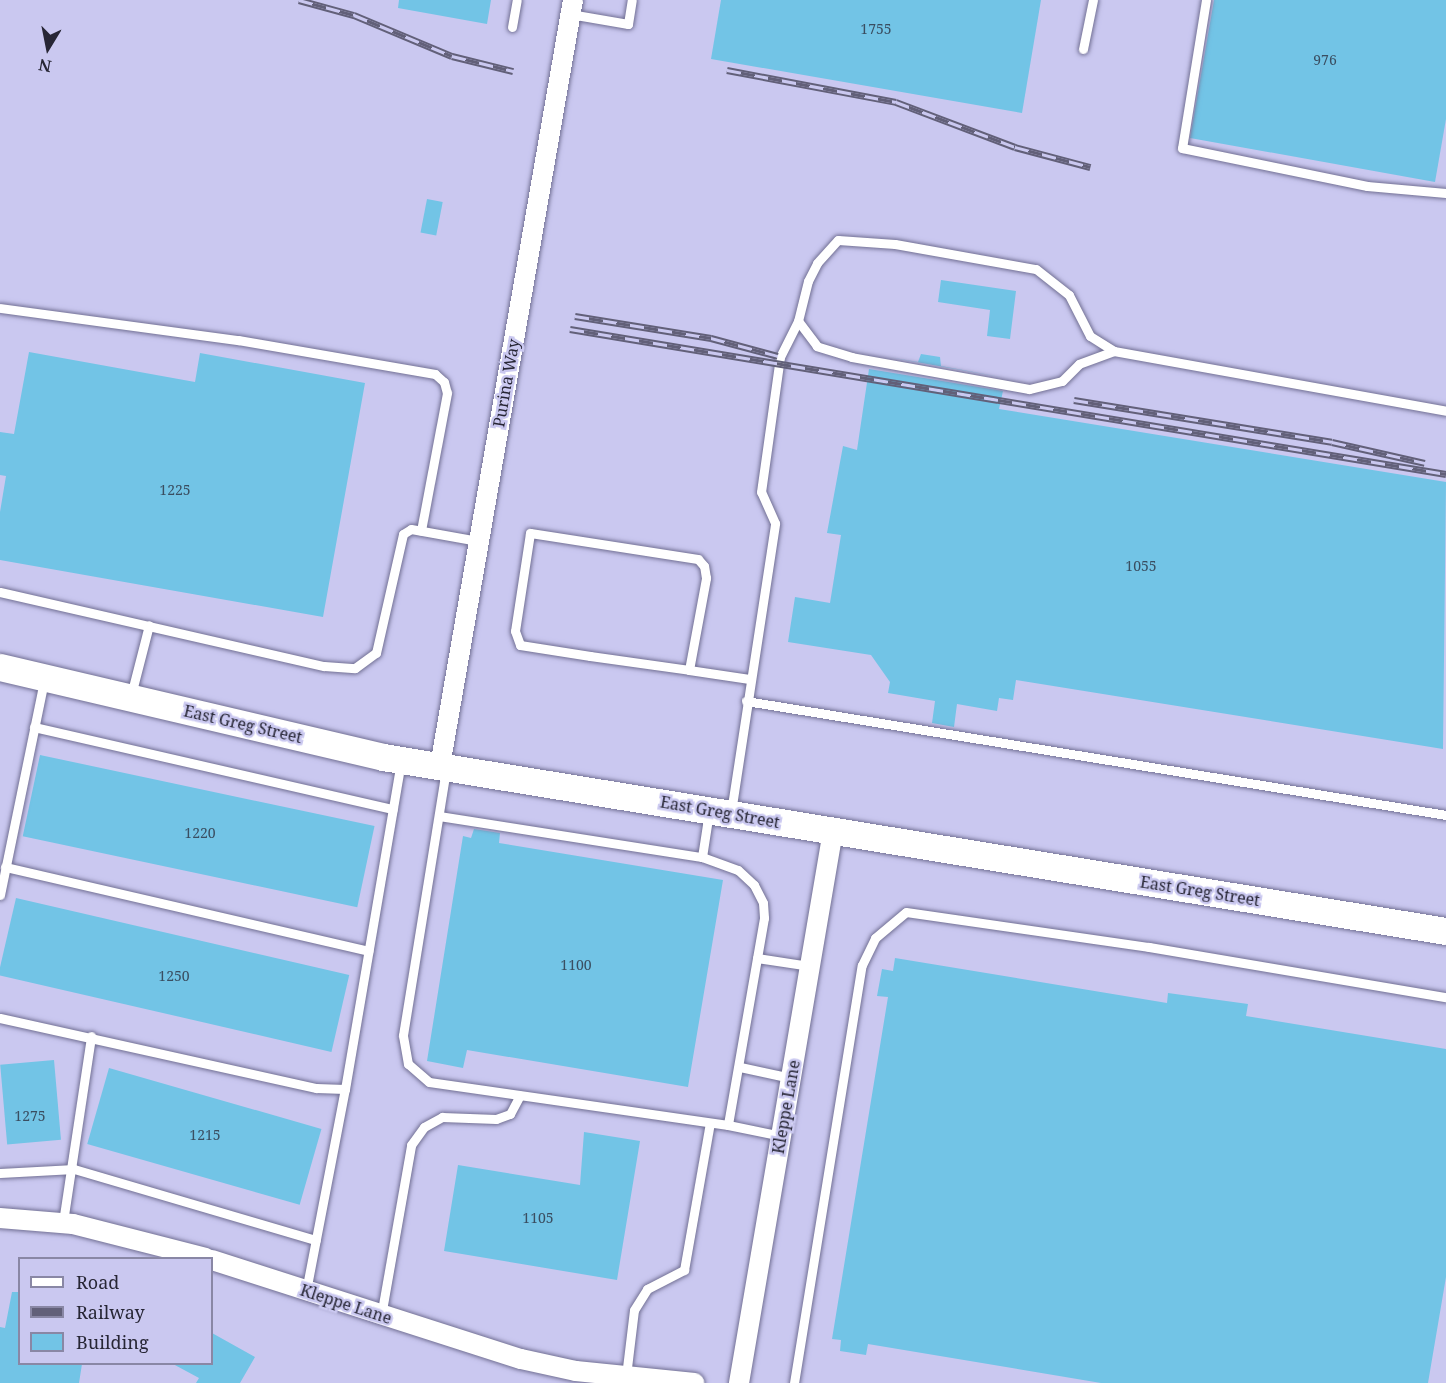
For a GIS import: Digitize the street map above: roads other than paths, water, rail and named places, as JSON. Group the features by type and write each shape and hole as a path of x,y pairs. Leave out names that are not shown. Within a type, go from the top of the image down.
{"main road":[{"name":"East Greg Street","path":"0,667 402,760 1446,931"}],"street":[{"name":"Purina Way","path":"443,766 478,541 572,7"},
{"name":"Kleppe Lane","path":"739,1383 833,831"},
{"path":"0,1218 63,1222 120,1234 202,1257"},
{"name":"Kleppe Lane","path":"213,1260 521,1359 625,1377 694,1383"}],"lane":[{"path":"512,27 517,0"},
{"path":"572,7 628,24 632,0"},
{"path":"1083,49 1093,0"},
{"path":"1206,0 1182,148 1367,186 1446,193"},
{"path":"702,858 720,812 746,701 775,523 761,492 780,357 798,321 808,281 818,263 838,240 895,244 1036,268 1069,295 1090,336 1114,351 1446,411"},
{"path":"0,308 237,340 435,374 444,381 447,393 421,531"},
{"path":"798,321 817,346 852,357 1029,389 1062,381 1079,364 1114,351"},
{"path":"0,592 324,666 355,668 376,653 403,534 411,529 478,541"},
{"path":"688,670 706,578 704,566 698,559 530,533 515,631 520,645 688,670 749,679"},
{"path":"130,698 150,625"},
{"path":"0,895 44,677"},
{"path":"746,701 1446,815"},
{"path":"34,727 393,809"},
{"path":"306,1291 345,1089 402,760"},
{"path":"443,766 439,816 403,1035 408,1064 429,1082 728,1125 781,1136"},
{"path":"439,816 702,858 738,870 754,885 763,903 764,918 740,1067 728,1125"},
{"path":"5,867 368,951"},
{"path":"794,1383 861,965 875,938 906,912 1149,947 1446,997"},
{"path":"757,958 810,966"},
{"path":"0,1018 91,1036 316,1088 345,1089"},
{"path":"63,1222 74,1169 91,1036"},
{"path":"740,1067 791,1078"},
{"path":"381,1316 411,1145 424,1127 442,1117 496,1119 510,1114 520,1095"},
{"path":"625,1377 634,1311 647,1289 684,1270 710,1123"},
{"path":"0,1173 74,1169 316,1239"}],"railway":[{"path":"299,0 354,15 452,56 513,71"},
{"path":"727,70 896,102 1015,147 1090,167"},
{"path":"575,316 711,338 778,356"},
{"path":"570,329 1446,474"},
{"path":"1074,400 1332,442 1425,463"}]}
